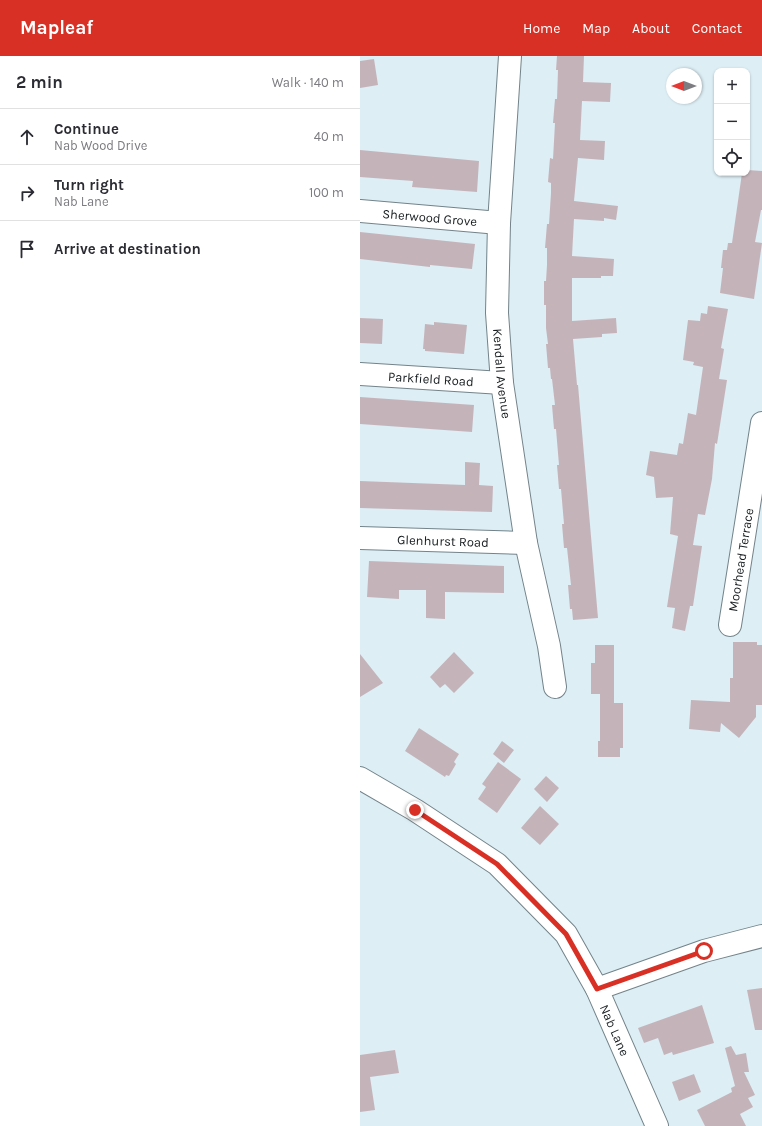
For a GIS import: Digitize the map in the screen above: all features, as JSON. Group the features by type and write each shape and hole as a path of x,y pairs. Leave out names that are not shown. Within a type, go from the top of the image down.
{"street":[{"name":"Kendall Avenue","path":"510,56 499,223 497,313 502,383 526,543 549,646 555,687"},
{"name":"Sherwood Grove","path":"360,211 499,223"},
{"name":"Parkfield Road","path":"360,374 502,383"},
{"name":"Moorhead Terrace","path":"730,625 760,447 762,423"},
{"name":"Glenhurst Road","path":"360,538 526,543"},
{"name":"Nab Lane","path":"360,778 415,810 497,864 566,934 597,989 657,1126"},
{"path":"597,989 704,951 762,936"}],"building":[{"path":"557,56 584,56 583,82 611,83 610,102 582,101 580,140 605,141 604,160 578,158 574,201 618,206 616,220 604,218 604,221 574,219 572,256 614,259 613,276 601,276 601,278 572,278 572,321 616,318 617,333 602,334 602,337 573,339 598,618 573,620 572,609 570,609 568,585 571,585 567,548 564,548 562,524 564,524 561,489 559,489 556,429 554,429 552,405 555,405 550,368 548,368 546,344 548,344 546,305 544,305 544,281 546,281 547,265 547,248 545,248 547,224 549,224 551,193 551,183 548,182 550,158 553,159 555,123 553,123 555,99 557,99"},
{"path":"374,59 378,85 360,88 360,61"},
{"path":"360,150 479,161 477,192 412,187 413,181 360,177"},
{"path":"750,170 762,171 762,210 755,242 762,243 754,299 720,293 723,268 721,268 723,250 727,250 728,243 732,243 742,176 750,176"},
{"path":"360,232 475,244 472,269 430,265 430,267 360,259"},
{"path":"708,306 728,309 721,348 724,349 719,379 727,380 717,444 715,443 712,479 705,515 698,514 693,545 702,546 693,606 690,606 685,631 672,628 675,608 667,607 678,536 670,534 673,497 656,498 654,477 646,475 650,451 677,455 679,443 683,444 688,413 696,415 703,367 693,365 694,362 683,360 688,320 700,321 701,313 707,314"},
{"path":"360,318 383,319 382,344 360,343"},
{"path":"434,322 467,325 464,354 425,351 425,349 423,349 425,324 434,325"},
{"path":"360,397 474,405 472,432 360,424"},
{"path":"465,462 480,463 479,485 493,486 492,512 360,508 360,481 465,485"},
{"path":"369,561 504,566 504,593 445,592 445,619 426,618 426,590 399,590 399,599 367,597"},
{"path":"733,642 757,642 757,645 762,645 762,705 756,705 756,717 739,738 721,723 720,732 689,729 691,700 730,702 730,678 733,678"},
{"path":"595,645 614,645 614,703 623,703 623,748 620,748 620,757 598,757 598,741 600,741 600,694 591,694 591,663 595,663"},
{"path":"454,652 474,673 454,693 445,684 440,688 430,677"},
{"path":"360,654 383,683 360,697"},
{"path":"419,728 459,754 454,762 456,764 449,776 446,775 445,777 405,751"},
{"path":"502,741 514,750 504,763 493,754"},
{"path":"498,762 521,779 497,813 478,799 486,787 482,784"},
{"path":"546,776 559,788 547,802 534,789"},
{"path":"540,806 559,824 540,845 521,828"},
{"path":"762,988 762,1030 755,1030 747,990"},
{"path":"702,1005 714,1043 673,1055 672,1052 664,1055 658,1038 644,1043 638,1028"},
{"path":"731,1046 736,1055 746,1053 749,1072 744,1072 755,1095 748,1098 753,1107 740,1114 746,1126 705,1126 697,1110 732,1092 731,1088 735,1086 725,1048"},
{"path":"395,1050 399,1073 370,1077 375,1110 360,1112 360,1055"},
{"path":"694,1074 701,1092 679,1101 672,1082"}],"route":[{"path":"415,810 497,864 566,934 597,989 704,951"}]}
